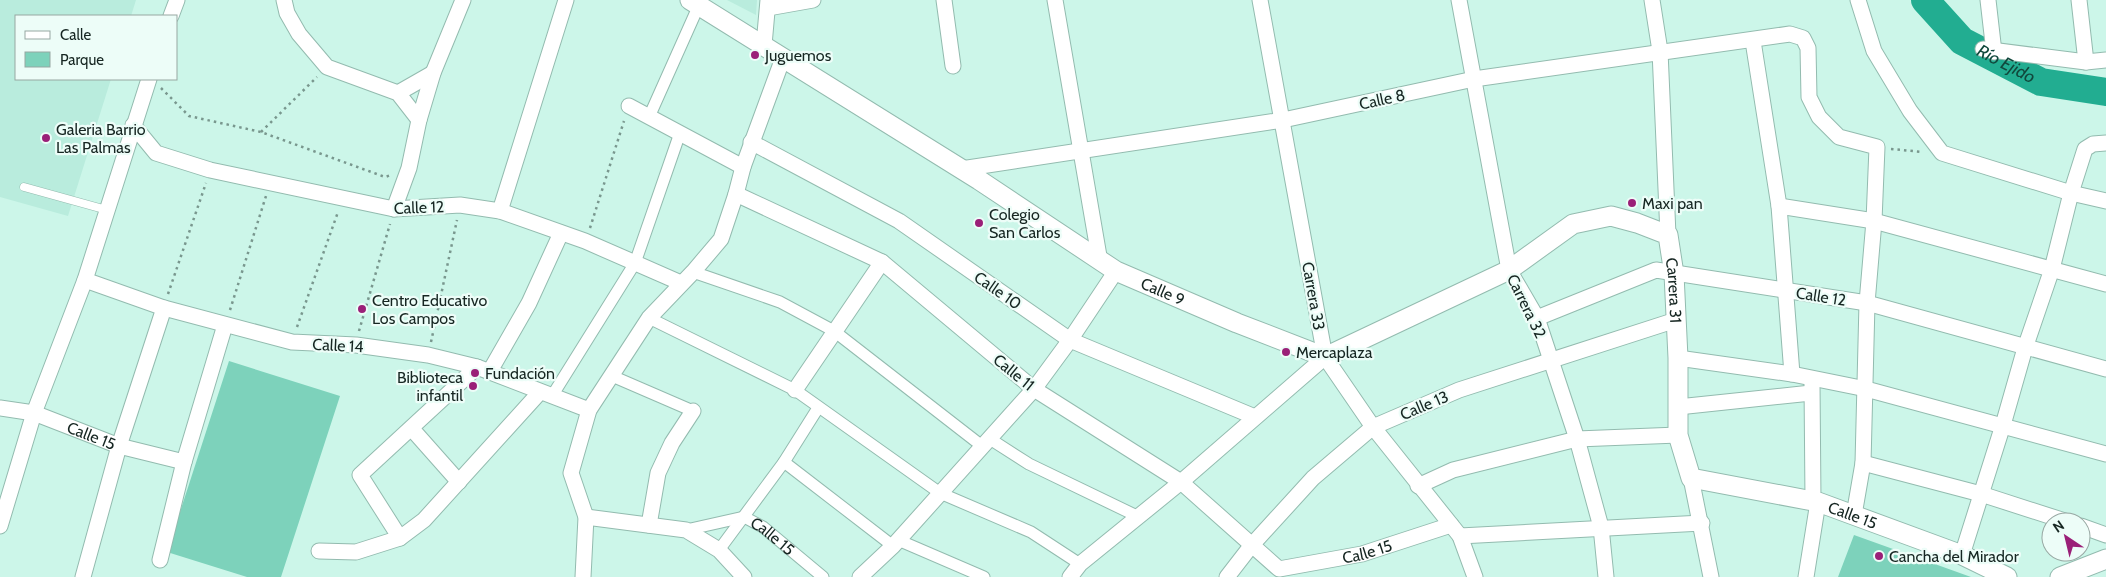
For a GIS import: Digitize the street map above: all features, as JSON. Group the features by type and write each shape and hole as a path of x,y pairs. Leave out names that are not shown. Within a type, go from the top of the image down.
{"street":[{"path":"171,15 177,0"},
{"path":"284,0 287,13 299,34 327,67 398,94 419,120"},
{"path":"394,209 409,168 419,120 433,73 464,0"},
{"path":"500,211 566,0"},
{"path":"764,45 768,4 813,0"},
{"path":"944,0 954,66"},
{"path":"860,577 896,543 1034,389 1070,340 1108,267 1081,150 1055,0"},
{"name":"Carrera 33","path":"1260,0 1324,357 1373,427 1418,486 1456,531 1475,577"},
{"name":"Carrera 32","path":"1459,0 1509,270 1537,318 1577,439 1601,528 1606,577"},
{"name":"Carrera 31","path":"1652,0 1660,51 1668,235 1674,274 1678,358 1678,436 1702,523 1711,577"},
{"path":"1858,0 1874,52 1910,111 1942,153 2071,193 2106,201"},
{"path":"1988,0 1989,50 2086,62 2106,60"},
{"path":"2079,0 2086,62"},
{"path":"649,117 694,2"},
{"name":"Calle 9","path":"694,2 961,169 1108,267 1237,323 1324,357"},
{"name":"Calle 8","path":"961,169 1283,120 1474,79 1790,34 1803,38 1808,48 1809,97 1819,117 1839,137 1877,147"},
{"path":"1753,40 1778,206 1792,374"},
{"path":"583,577 586,516 570,473 590,410 649,318 693,272 721,239 736,194 742,167 784,58"},
{"path":"398,94 433,73"},
{"path":"0,526 34,413 85,280 133,125 154,82"},
{"path":"629,106 742,167"},
{"name":"Calle 12","path":"133,125 156,154 210,170 394,209 460,205 500,211 585,241 681,283"},
{"path":"319,551 356,552 400,538 424,520 546,394 635,263 680,133"},
{"name":"Calle 10","path":"751,142 899,221 1070,340 1255,416"},
{"path":"1962,555 2025,348 2052,269 2071,193 2085,149 2099,144"},
{"path":"1854,515 1863,463 1867,303 1874,221 1877,147"},
{"name":"Calle 11","path":"736,194 882,262 1034,389 1180,482 1251,546 1280,569"},
{"path":"1778,206 1874,221 2106,284"},
{"path":"1070,577 1080,564 1139,517 1324,357 1509,270 1573,224 1611,216 1668,235"},
{"path":"400,538 360,476 483,369 529,303 561,233"},
{"path":"795,390 882,262"},
{"name":"Calle 12","path":"1537,318 1656,270 1867,303 2106,369"},
{"path":"693,272 780,302 834,332 986,443 1139,517"},
{"name":"Calle 14","path":"85,280 164,308 292,342 356,345 428,355 483,369 590,410"},
{"path":"83,577 119,446 164,308"},
{"path":"649,318 795,390 940,493 1031,532 1080,564"},
{"name":"Calle 13","path":"1227,577 1251,546 1313,478 1373,427 1459,390 1676,320"},
{"path":"160,560 184,462 225,325"},
{"path":"1678,358 1792,374 1812,386"},
{"path":"612,376 693,411 672,443 658,474 649,525"},
{"path":"1806,577 1816,502 1812,386"},
{"path":"1678,407 1812,386 1866,389 2106,454"},
{"name":"Calle 15","path":"0,408 34,413 119,446 184,462"},
{"path":"719,550 784,462 818,408"},
{"path":"412,429 459,482"},
{"path":"1418,486 1453,470 1577,439 1678,436"},
{"path":"784,462 896,543 984,577"},
{"path":"1863,463 1981,494 2041,513"},
{"name":"Calle 15","path":"1691,478 1816,502 1962,555 2007,577"},
{"path":"586,516 686,530 719,550 744,577"},
{"name":"Calle 15","path":"686,530 744,516 763,527 823,577"},
{"name":"Calle 15","path":"1280,569 1362,554 1456,531 1601,528 1702,523"},
{"path":"2091,529 2106,534"},
{"path":"2060,577 2106,559"}],"lane":[{"path":"24,186 107,210"}],"path":[{"path":"260,132 327,67"},
{"path":"154,82 189,116 260,132 385,177 409,168"},
{"path":"585,241 629,106"},
{"path":"1877,147 1942,153"},
{"path":"164,308 210,170"},
{"path":"225,325 270,182"},
{"path":"292,342 342,199"},
{"path":"428,355 460,205"},
{"path":"356,345 394,209"}],"shaded area":[{"name":"Galeria Barrio Las Palmas","path":"0,0 136,0 131,15 15,15 15,80 111,80 68,216 0,197"},
{"path":"727,0 757,0 756,15"}],"green space":[{"path":"229,361 340,396 281,577 247,577 167,552"},
{"name":"Cancha del Mirador","path":"1854,535 1971,577 1838,577"}],"waterway":[{"name":"Río Ejido","path":"1925,0 1962,41 2041,82 2106,92"}],"place":[{"name":"Juguemos","path":"755,55"},
{"name":"Galeria Barrio Las Palmas","path":"46,138"},
{"name":"Maxi pan","path":"1632,203"},
{"name":"Colegio San Carlos","path":"979,223"},
{"name":"Centro Educativo Los Campos","path":"362,309"},
{"name":"Mercaplaza","path":"1286,352"},
{"name":"Fundación","path":"475,373"},
{"name":"Biblioteca infantil","path":"473,386"},
{"name":"Cancha del Mirador","path":"1879,556"}]}
